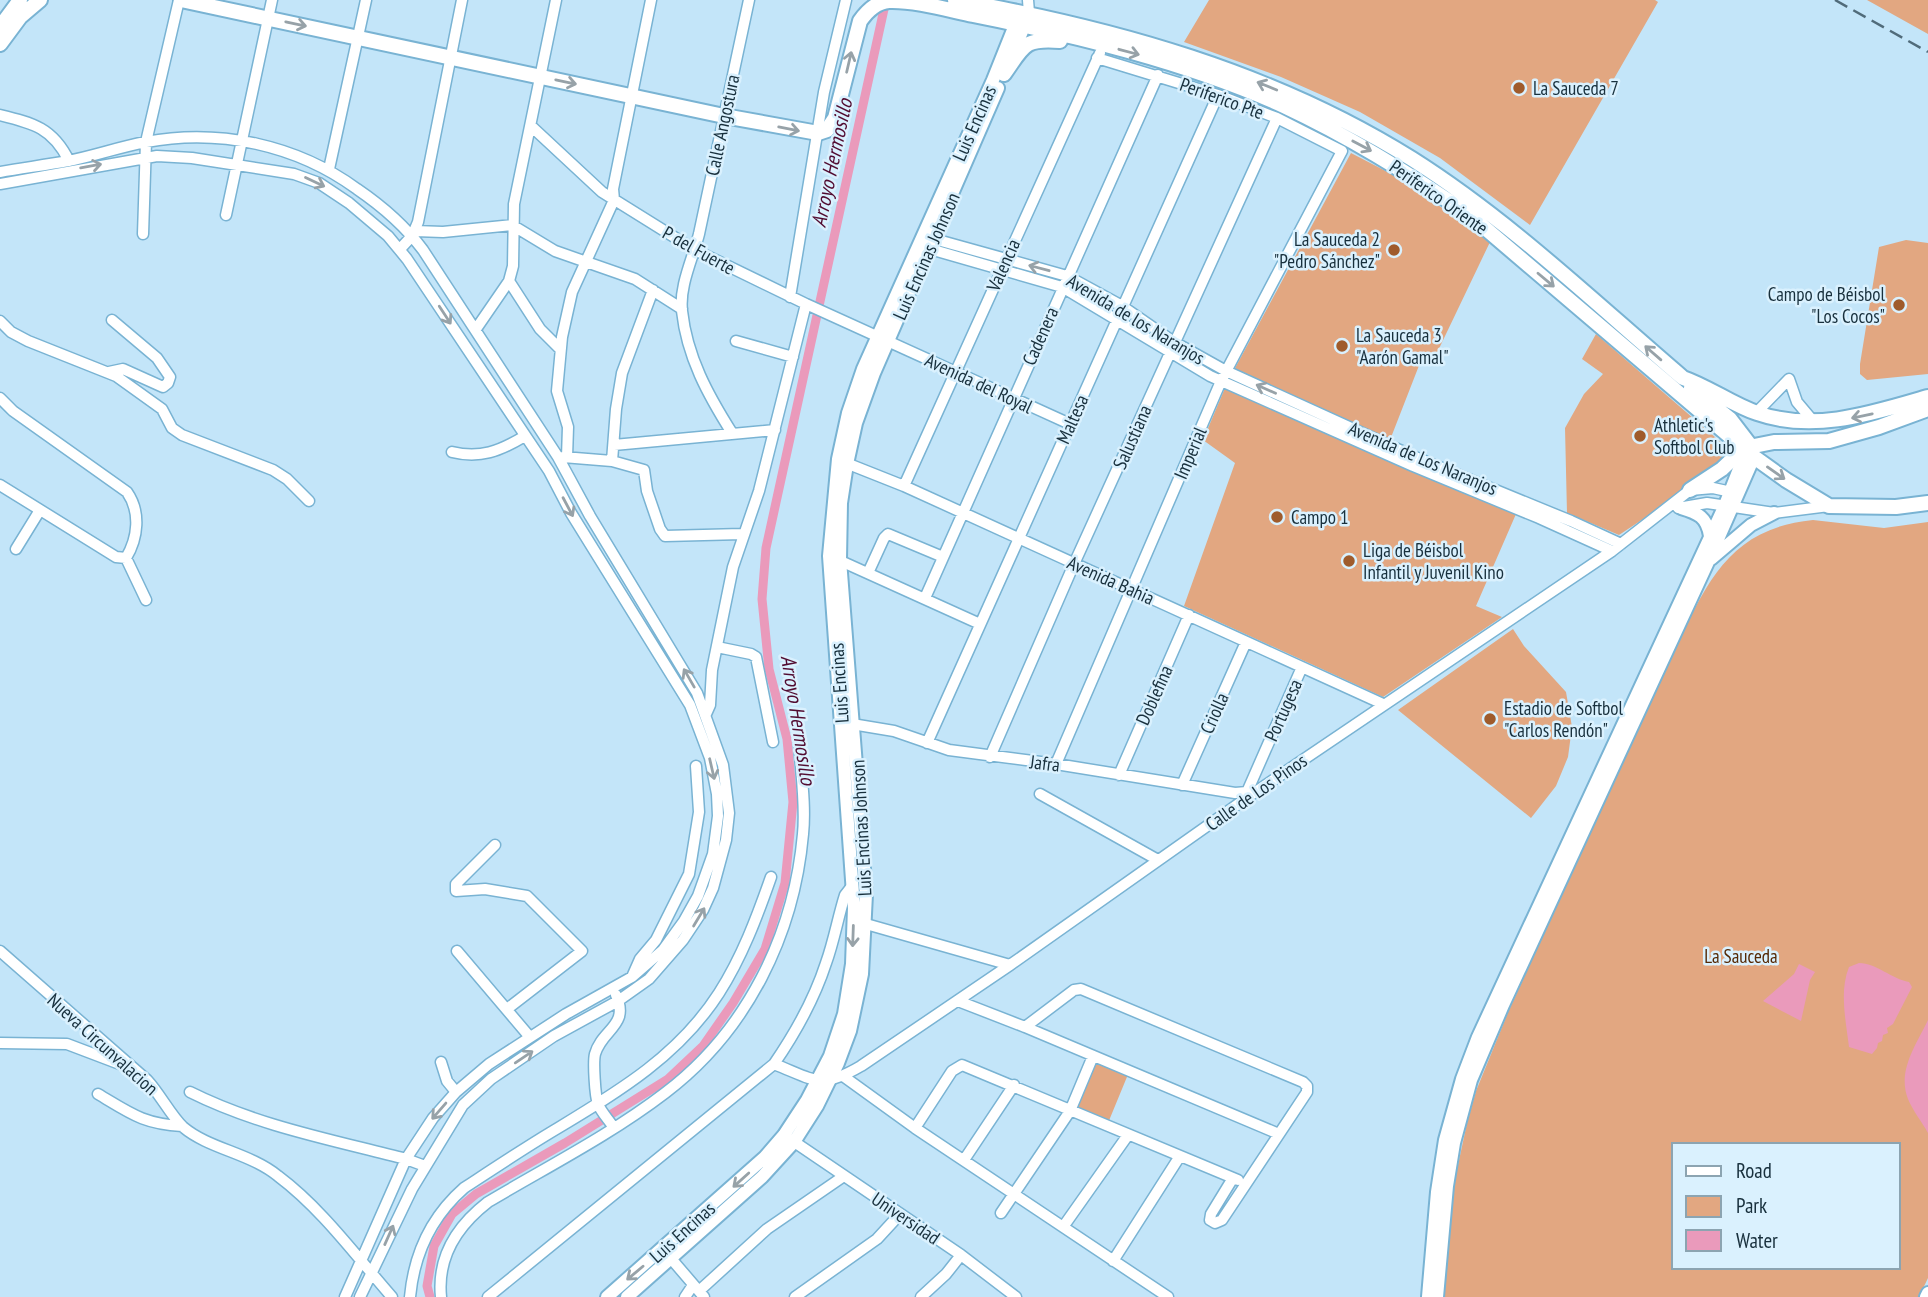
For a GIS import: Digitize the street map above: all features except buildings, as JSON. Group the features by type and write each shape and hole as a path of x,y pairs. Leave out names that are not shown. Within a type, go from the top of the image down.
{"highway":[{"path":"180,0 724,116 818,133 827,130 835,118 860,21 866,12 886,2"},
{"name":"Periferico Oriente","path":"955,0 1024,12 1188,55 1287,94 1358,127 1413,160 1483,208 1683,378 1756,412 1786,419 1848,419 1928,397"},
{"path":"0,27 28,2"},
{"path":"0,44 28,2"},
{"name":"Periferico Oriente","path":"886,2 1024,12 1098,49 1178,67 1283,106 1378,155 1422,181 1472,216 1750,451 1786,480 1829,506"},
{"path":"1004,74 1029,42 1038,40 1098,49"},
{"path":"1683,378 1730,419 1750,451"},
{"path":"1690,491 1750,451 1774,442 1829,441 1928,409"},
{"path":"1829,506 1896,507 1928,503"}],"main road":[{"name":"Luis Encinas Johnson","path":"627,1297 668,1254 762,1177 817,1105 824,1081 845,1047 862,974 866,924 864,872 834,558 841,503 842,461 883,339 1004,74 1024,12"},
{"name":"Luis Encinas","path":"926,242 1024,12"},
{"path":"1437,1297 1447,1186 1454,1143 1471,1080 1708,562 1734,493 1741,464 1750,451"},
{"path":"1428,1297 1440,1171 1445,1140 1462,1079 1484,1025 1710,537 1729,506"},
{"path":"1681,508 1703,517 1710,537"},
{"path":"1708,562 1751,526 1774,513"},
{"name":"Luis Encinas","path":"824,1081 846,1001 853,933 848,723"},
{"name":"Luis Encinas","path":"607,1297 668,1254"}],"street":[{"path":"143,234 146,142 180,0"},
{"path":"226,215 272,0"},
{"path":"329,169 366,0"},
{"path":"400,250 414,234 462,0"},
{"path":"476,329 509,281 514,257 514,204 556,0"},
{"path":"562,457 568,427 557,391 560,349 567,312 585,260 614,200 651,0"},
{"name":"Calle Angostura","path":"681,309 749,0"},
{"path":"790,297 824,92 846,0"},
{"name":"Periferico Pte","path":"1098,49 1158,75 1218,94 1277,118 1342,151"},
{"name":"Valencia","path":"904,486 1098,49"},
{"name":"Cadenera","path":"925,598 1158,75"},
{"name":"Maltesa","path":"927,743 1218,94"},
{"path":"0,115 36,125 56,139 69,161"},
{"name":"Salustiana","path":"990,757 1074,564 1277,118"},
{"name":"P del Fuerte","path":"531,126 592,184 695,250 883,339"},
{"path":"0,172 69,161 146,142 199,137 240,141 287,151 329,169 414,234 562,457 590,516 680,663 706,714 723,765 729,813 721,864 703,910 677,949 649,979 555,1036 476,1092 453,1119 425,1166 360,1297"},
{"name":"Imperial","path":"1056,764 1224,376 1342,151"},
{"path":"0,184 144,158 181,156 294,174 319,183 349,203 388,236 400,250 549,471 571,513 695,715 710,758 717,794 715,844 698,895 684,921 663,950 632,977 529,1036 489,1064 456,1092 433,1118 406,1159 362,1263 345,1296"},
{"path":"414,234 512,225 555,251 622,273 653,290 681,309 698,373 732,433"},
{"name":"Avenida de los Naranjos","path":"926,242 1004,264 1067,276 1122,306 1224,376"},
{"name":"Avenida de los Naranjos","path":"1004,264 1062,287 1169,353 1224,376"},
{"path":"509,281 540,329 560,349"},
{"path":"612,461 622,373 653,290"},
{"path":"706,714 710,705 712,670 733,567 742,534 759,491 806,304"},
{"path":"109,372 117,369 128,370 163,387 170,377 157,358 112,320"},
{"path":"0,321 11,332 28,341 109,372 162,409 172,428 182,435 273,470 287,479 309,501"},
{"name":"Avenida del Royal","path":"883,339 1070,424"},
{"path":"736,341 793,356"},
{"name":"Avenida de Los Naranjos","path":"1224,376 1572,532 1616,548"},
{"path":"1756,412 1788,379 1797,402 1813,421"},
{"path":"0,398 13,411 127,492 133,502 136,524 134,539 126,558 146,600"},
{"path":"614,445 775,430"},
{"path":"452,452 466,455 485,454 503,449 524,436"},
{"path":"562,457 612,461 644,470 647,491 664,536 742,534"},
{"name":"Avenida Bahia","path":"842,461 904,486 1383,704"},
{"path":"0,485 117,556 126,558"},
{"path":"1690,491 1707,487 1734,493"},
{"name":"Calle de Los Pinos","path":"824,1081 843,1076 958,1001 1249,793 1616,548 1690,491"},
{"path":"1661,513 1699,503 1774,513 1829,506"},
{"path":"16,549 40,510"},
{"path":"868,573 888,534 943,557"},
{"path":"834,558 981,624"},
{"path":"610,577 622,568"},
{"name":"Doblefina","path":"1119,775 1189,615"},
{"name":"Criolla","path":"1182,785 1246,642"},
{"path":"718,647 756,657 773,742"},
{"name":"Portugesa","path":"1249,793 1302,667"},
{"name":"Jafra","path":"848,723 894,731 949,750 1249,793"},
{"path":"441,1297 444,1259 459,1231 474,1213 665,1093 711,1052 732,1026 768,967 784,928 797,877 804,831 799,744"},
{"path":"632,977 640,959 656,940 689,874 699,812 696,766"},
{"path":"1040,794 1158,860"},
{"path":"495,845 456,884 456,891 485,888 527,896 582,951 507,1009"},
{"path":"410,1297 414,1268 425,1238 433,1222 452,1198 640,1076 668,1053 701,1017 736,964 771,877"},
{"path":"488,1297 774,1064 796,1032 812,999 826,964 845,895 852,886"},
{"path":"866,924 1010,965"},
{"name":"Nueva Circunvalacion","path":"0,951 156,1090 182,1126 205,1140 258,1162 299,1193 392,1297"},
{"path":"457,951 529,1036"},
{"path":"612,989 620,1008 619,1020 598,1046 594,1057 598,1104 613,1127"},
{"path":"1025,1027 1074,990 1081,989 1305,1084 1307,1091 1279,1134 1222,1220 1214,1223 1210,1220 1210,1214 1233,1178"},
{"path":"958,1001 1279,1134"},
{"path":"0,1043 67,1044 135,1070"},
{"path":"1001,1213 1070,1111 1093,1056"},
{"path":"440,1062 447,1081 456,1092"},
{"path":"774,1064 824,1081"},
{"path":"915,1128 952,1071 958,1066 966,1066 1245,1183"},
{"path":"843,1076 915,1128 1168,1297"},
{"path":"964,1160 1014,1085"},
{"path":"190,1092 266,1123 425,1166"},
{"path":"98,1094 140,1119 151,1123 182,1126"},
{"path":"1063,1227 1128,1135"},
{"name":"Universidad","path":"789,1139 961,1255 1016,1297"},
{"path":"1113,1261 1180,1156"},
{"path":"685,1297 699,1291 767,1229 844,1176"},
{"path":"796,1297 877,1239 900,1214"},
{"path":"668,1254 699,1291"},
{"path":"921,1297 946,1274 961,1255"}],"green space":[{"path":"1209,0 1658,2 1530,225 1440,158 1360,112 1281,77 1184,42"},
{"path":"1867,0 1928,0 1928,34"},
{"path":"1351,153 1403,180 1490,242 1435,357 1420,363 1390,440 1234,370"},
{"name":"Campo de Béisbol \"Los Cocos\"","path":"1906,240 1928,243 1928,374 1867,380 1860,374 1860,364 1879,247"},
{"name":"Athletic's Softbol Club","path":"1596,334 1723,444 1724,451 1720,468 1619,535 1567,513 1565,428 1584,394 1603,374 1582,359"},
{"name":"Liga de Béisbol Infantil y Juvenil Kino","path":"1225,388 1516,514 1476,606 1502,617 1383,697 1184,606 1235,463 1203,440"},
{"name":"La Sauceda","path":"1813,520 1884,528 1928,522 1928,1278 1919,1297 1443,1297 1452,1193 1467,1123 1476,1091 1509,1010 1699,601 1725,562 1742,546 1761,534 1785,525"},
{"name":"Estadio de Softbol \"Carlos Rendón\"","path":"1513,629 1524,646 1566,692 1572,727 1568,757 1556,786 1531,818 1398,710"},
{"path":"1096,1058 1129,1072 1108,1123 1074,1109"}],"water":[{"path":"1859,963 1909,982 1912,987 1893,1024 1887,1028 1888,1033 1883,1035 1882,1041 1872,1054 1849,1047 1844,986 1849,967"},
{"path":"1799,964 1815,972 1810,980 1801,1021 1763,1001 1794,974"},
{"path":"1928,1020 1928,1133 1908,1099 1905,1078 1909,1058"}],"waterway":[{"name":"Arroyo Hermosillo","path":"430,1297 427,1286 434,1246 452,1214 476,1194 668,1079 703,1046 733,1003 765,949 785,883 793,802 787,739 769,669 762,599 766,548 886,0"}],"railway":[{"path":"1835,0 1928,52"}],"place":[{"name":"La Sauceda 7","path":"1519,88"},
{"name":"La Sauceda 2 \"Pedro Sánchez\"","path":"1394,250"},
{"name":"Campo de Béisbol \"Los Cocos\"","path":"1899,305"},
{"name":"La Sauceda 3 \"Aarón Gamal\"","path":"1342,346"},
{"name":"Athletic's Softbol Club","path":"1640,436"},
{"name":"Campo 1","path":"1277,517"},
{"name":"Liga de Béisbol Infantil y Juvenil Kino","path":"1349,561"},
{"name":"Estadio de Softbol \"Carlos Rendón\"","path":"1490,719"}]}
